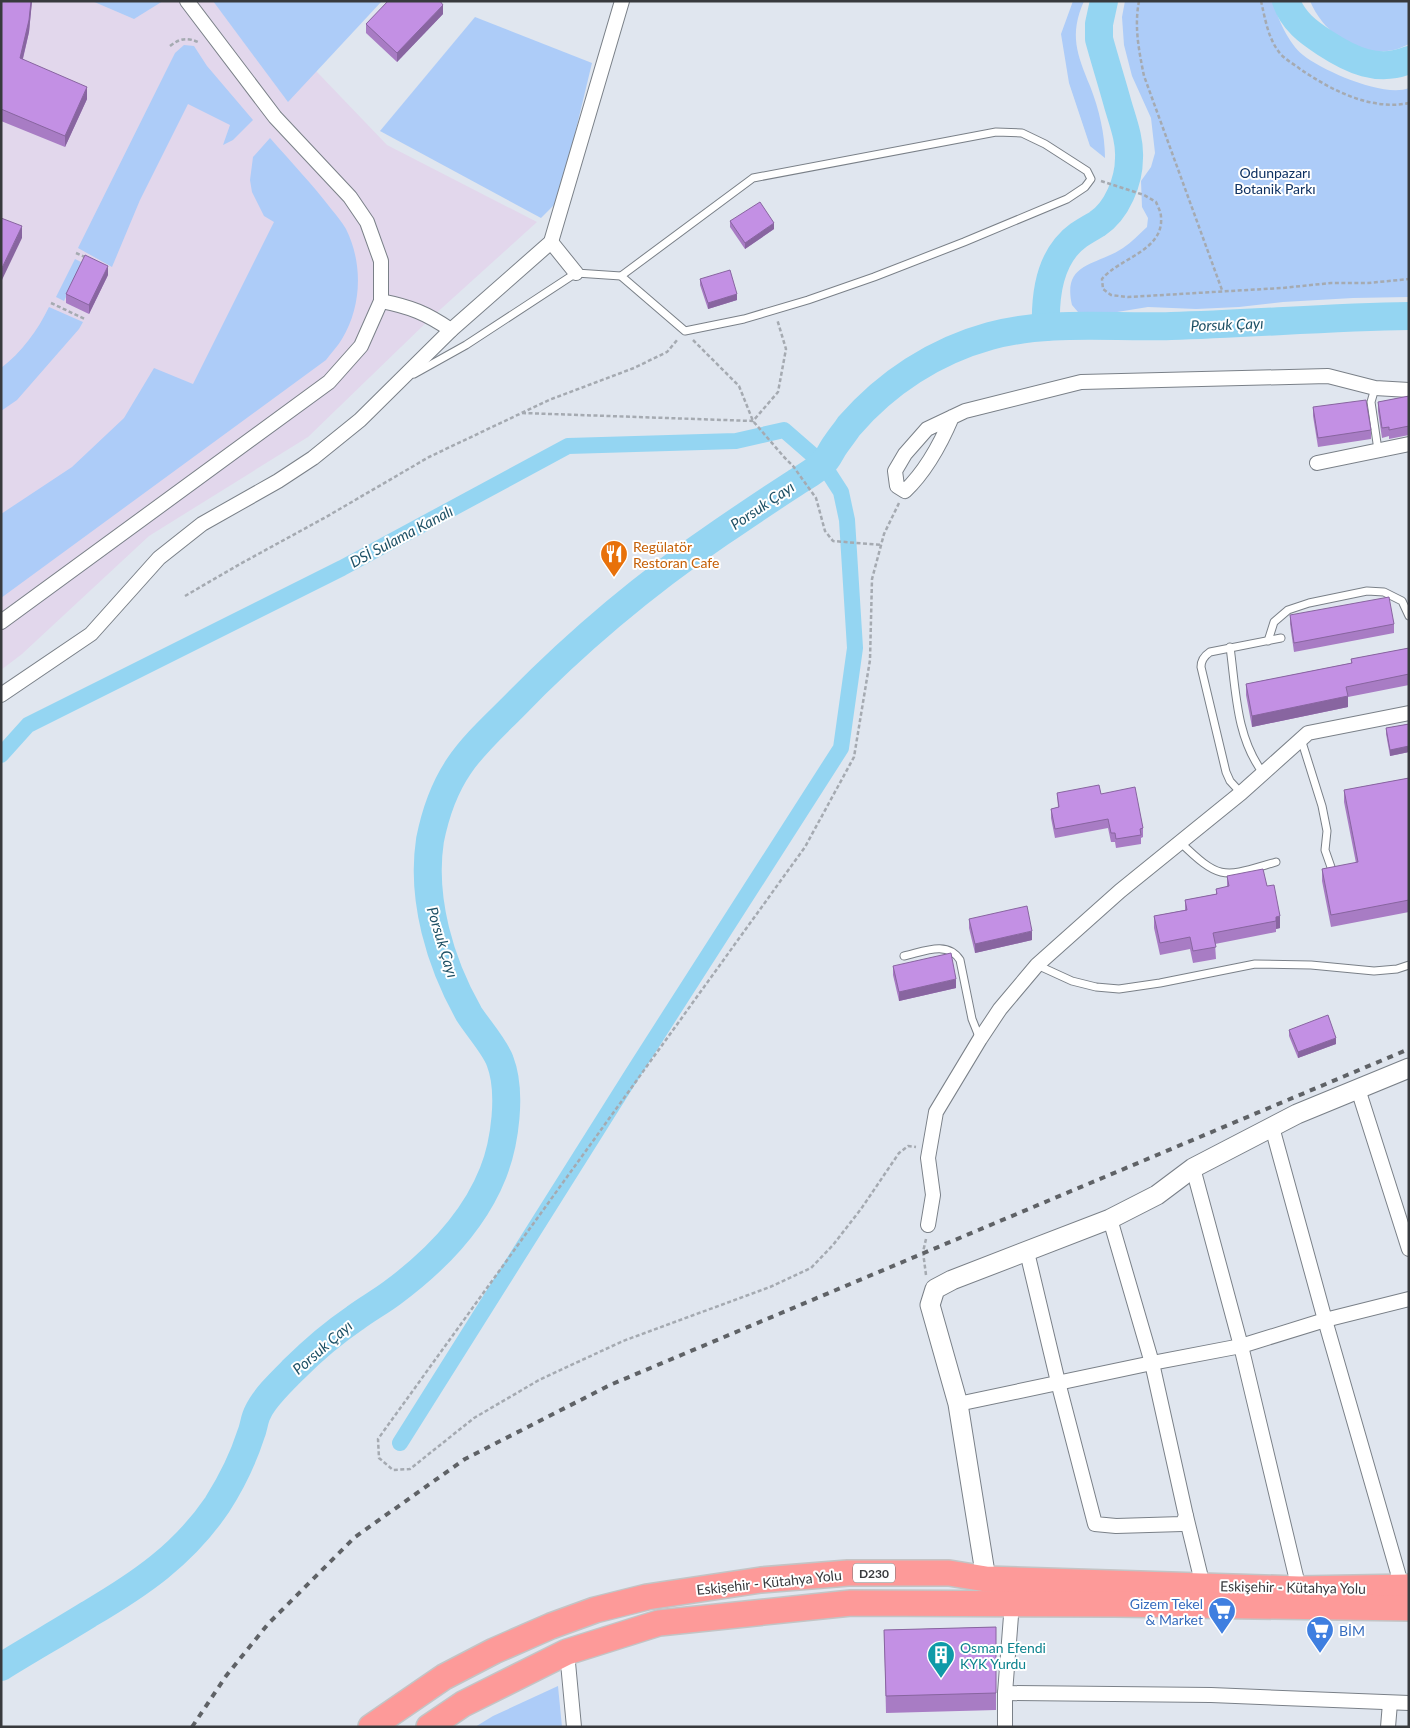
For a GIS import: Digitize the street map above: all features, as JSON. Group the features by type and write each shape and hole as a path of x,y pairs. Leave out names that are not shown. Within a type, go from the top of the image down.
{"highway":[{"name":"Eskişehir - Kütahya Yolu","path":"371,1727 444,1677 494,1651 551,1626 595,1610 647,1597 760,1580 848,1573 949,1573 986,1579 1407,1594"},
{"name":"Eskişehir - Kütahya Yolu","path":"429,1727 463,1704 567,1652 659,1623 851,1603 1012,1603 1407,1594"}],"street":[{"path":"1,622 329,382 362,346 381,300 380,260 367,222 350,197 274,117 187,1"},
{"path":"1,695 91,634 159,558 202,524 278,481 313,458 360,420 451,330 551,242 622,1"},
{"path":"551,242 576,273"},
{"path":"381,300 420,311 451,330"},
{"path":"952,417 946,431 917,480 905,491 897,486 895,471 905,454 927,430 952,417 965,411 1081,382 1328,376 1375,388 1409,390"},
{"path":"1317,463 1409,444"},
{"path":"928,1225 932,1195 928,1158 936,1112 980,1038 1000,1009 1037,965 1095,913 1240,793 1308,733 1409,713"},
{"path":"986,1579 958,1404 930,1304 935,1289 952,1280 1110,1219 1157,1195 1193,1168 1297,1114 1409,1068"},
{"path":"1358,1089 1409,1249"},
{"path":"1272,1127 1325,1320 1407,1594"},
{"path":"1193,1168 1241,1346 1299,1589"},
{"path":"1110,1219 1152,1363 1203,1586"},
{"path":"1027,1252 1095,1524 1116,1526 1182,1524 1186,1516"},
{"path":"958,1404 1241,1346 1325,1320 1409,1299"},
{"path":"1005,1727 1005,1693 1012,1603"},
{"path":"567,1652 574,1727"},
{"path":"1005,1693 1211,1695 1409,1703"},
{"path":"1388,1727 1390,1703"}],"lane":[{"path":"402,380 466,345 576,273 621,276 685,331 744,319 874,277 1067,199 1085,187 1091,179 1087,171 1045,144 1022,133 996,132 753,178 621,276"},
{"path":"1375,388 1371,402 1378,450"},
{"path":"1268,641 1274,622 1288,610 1309,603 1366,591 1384,592 1402,601 1409,616"},
{"path":"1240,793 1226,772 1201,662 1206,654 1210,652 1281,638"},
{"path":"1230,647 1240,727 1251,756 1263,773"},
{"path":"1301,739 1322,806 1327,831 1325,850 1332,870"},
{"path":"1180,842 1202,863 1219,872 1236,874 1276,862"},
{"path":"904,956 943,948 952,951 956,955 960,960 972,1019 980,1038"},
{"path":"1037,965 1072,981 1096,987 1119,989 1160,983 1255,964 1311,965 1374,971 1397,969 1409,965"}],"path":[{"path":"1138,1 1136,16 1138,44 1144,76 1222,291"},
{"path":"1261,1 1269,32 1279,52 1315,79 1356,98 1382,104 1409,103"},
{"path":"170,46 177,40 188,39 199,42 202,45"},
{"path":"1107,183 1144,195 1156,202 1161,217 1160,227 1154,239 1144,250 1119,264 1102,279 1103,290 1111,295 1128,297 1409,279"},
{"path":"76,253 94,261"},
{"path":"51,303 85,319"},
{"path":"753,421 778,392 786,349 773,310"},
{"path":"185,596 429,457 549,400 634,368 668,352 685,331 740,386 753,421 793,466 816,498 825,531 833,541 882,545"},
{"path":"520,413 753,421"},
{"path":"905,491 884,534 872,578 870,660 854,757 810,839 378,1440 379,1458 393,1470 410,1469 474,1418 539,1380 623,1341 770,1286 811,1268 833,1245 861,1209 899,1153 908,1146 930,1148"},
{"path":"928,1225 923,1252 930,1304"}],"shaded area":[{"path":"1,1 249,1 387,145 537,222 432,317 308,437 149,536 22,654 1,670"}],"green space":[{"path":"92,1 163,1 134,19"},
{"path":"213,1 382,1 288,102"},
{"path":"1073,1 1084,1 1079,13 1076,44 1081,64 1099,113 1103,131 1105,158 1090,146 1069,83 1061,34"},
{"name":"Odunpazarı Botanik Parkı","path":"1125,1 1273,1 1277,15 1288,38 1303,55 1312,61 1339,75 1370,86 1398,90 1409,88 1409,297 1353,298 1196,309 1148,307 1111,313 1089,314 1078,312 1072,305 1070,291 1072,280 1077,273 1084,267 1123,248 1147,227 1148,218 1142,207 1141,181 1151,167 1155,153 1151,118 1132,76 1124,45 1122,17"},
{"path":"1310,1 1409,1 1409,44 1394,50 1379,51 1365,50 1351,45 1327,27 1317,15"},
{"path":"475,17 592,63 559,200 541,218 380,131"},
{"path":"184,45 194,46 207,66 253,120 233,140 223,145 230,125 188,104 140,200 112,267 78,248 175,53"},
{"path":"270,138 338,217 352,242 357,270 357,299 349,326 342,339 326,360 1,598 1,514 72,467 124,418 154,368 193,384 274,222 264,216 252,192 250,180 253,157"},
{"path":"75,259 83,263 64,301 56,297"},
{"path":"49,307 83,322 17,400 1,411 1,368 28,340 40,324"},
{"path":"558,1686 562,1727 475,1727 493,1716"}],"building":[{"path":"1,1 31,1 29,20 20,58 87,87 65,136 1,109"},
{"path":"388,1 440,1 443,5 397,53 366,24"},
{"path":"760,202 774,223 745,243 730,221"},
{"path":"1,218 22,226 1,270"},
{"path":"85,255 108,266 89,305 66,294"},
{"path":"730,270 737,294 708,303 700,279"},
{"path":"1409,396 1409,426 1389,430 1389,427 1382,428 1378,402"},
{"path":"1366,400 1371,430 1318,438 1313,407"},
{"path":"1389,597 1394,624 1294,643 1290,615"},
{"path":"1409,648 1409,674 1346,687 1348,696 1252,716 1246,684 1352,663 1351,659"},
{"path":"1409,724 1409,746 1390,750 1386,728"},
{"path":"1409,778 1409,900 1331,915 1322,869 1358,862 1344,790"},
{"path":"1099,785 1101,794 1135,787 1143,828 1140,829 1141,835 1116,839 1115,833 1111,833 1108,819 1055,829 1051,809 1059,807 1057,793"},
{"path":"1263,869 1267,886 1274,885 1280,916 1276,917 1276,921 1213,933 1216,947 1193,951 1190,937 1160,943 1154,916 1187,910 1185,900 1217,894 1216,889 1229,886 1227,876"},
{"path":"1027,906 1032,931 975,944 969,919"},
{"path":"951,953 956,979 899,992 893,966"},
{"path":"1328,1015 1336,1038 1298,1052 1289,1030"},
{"name":"Osman Efendi KYK Yurdu","path":"996,1627 996,1693 886,1696 884,1630"}],"waterway":[{"name":"Porsuk Çayı","path":"1046,327 1047,295 1055,265 1066,247 1073,240 1097,224 1110,211 1120,195 1127,176 1129,158 1127,138 1099,39 1099,24 1104,1"},
{"name":"Porsuk Çayı","path":"1286,1 1297,20 1307,30 1345,55 1376,65 1398,64 1409,60"},
{"name":"Porsuk Çayı","path":"1,1667 108,1603 143,1580 175,1554 204,1523 222,1497 244,1453 257,1415 269,1395 323,1342 392,1293 423,1268 464,1224 485,1191 497,1161 504,1133 506,1117 504,1073 494,1050 469,1014 449,974 435,930 428,885 430,840 441,802 459,766 484,736 561,660 612,615 692,552 817,469 827,459 834,446 863,410 895,383 950,350 970,342 1012,331 1057,326 1171,326 1409,316"},
{"name":"DSİ Sulama Kanalı","path":"1,755 28,725 342,568 568,446 736,441 784,430 823,464 841,492 847,520 855,648 841,748 636,1068 400,1443"}],"railway":[{"path":"192,1727 226,1676 268,1624 355,1537 465,1459 610,1385 1409,1049"}],"place":[{"name":"Regülatör Restoran Cafe","path":"614,578"},
{"name":"Gizem Tekel & Market","path":"1222,1635"},
{"name":"BİM","path":"1320,1654"},
{"name":"Osman Efendi KYK Yurdu","path":"941,1679"}]}
